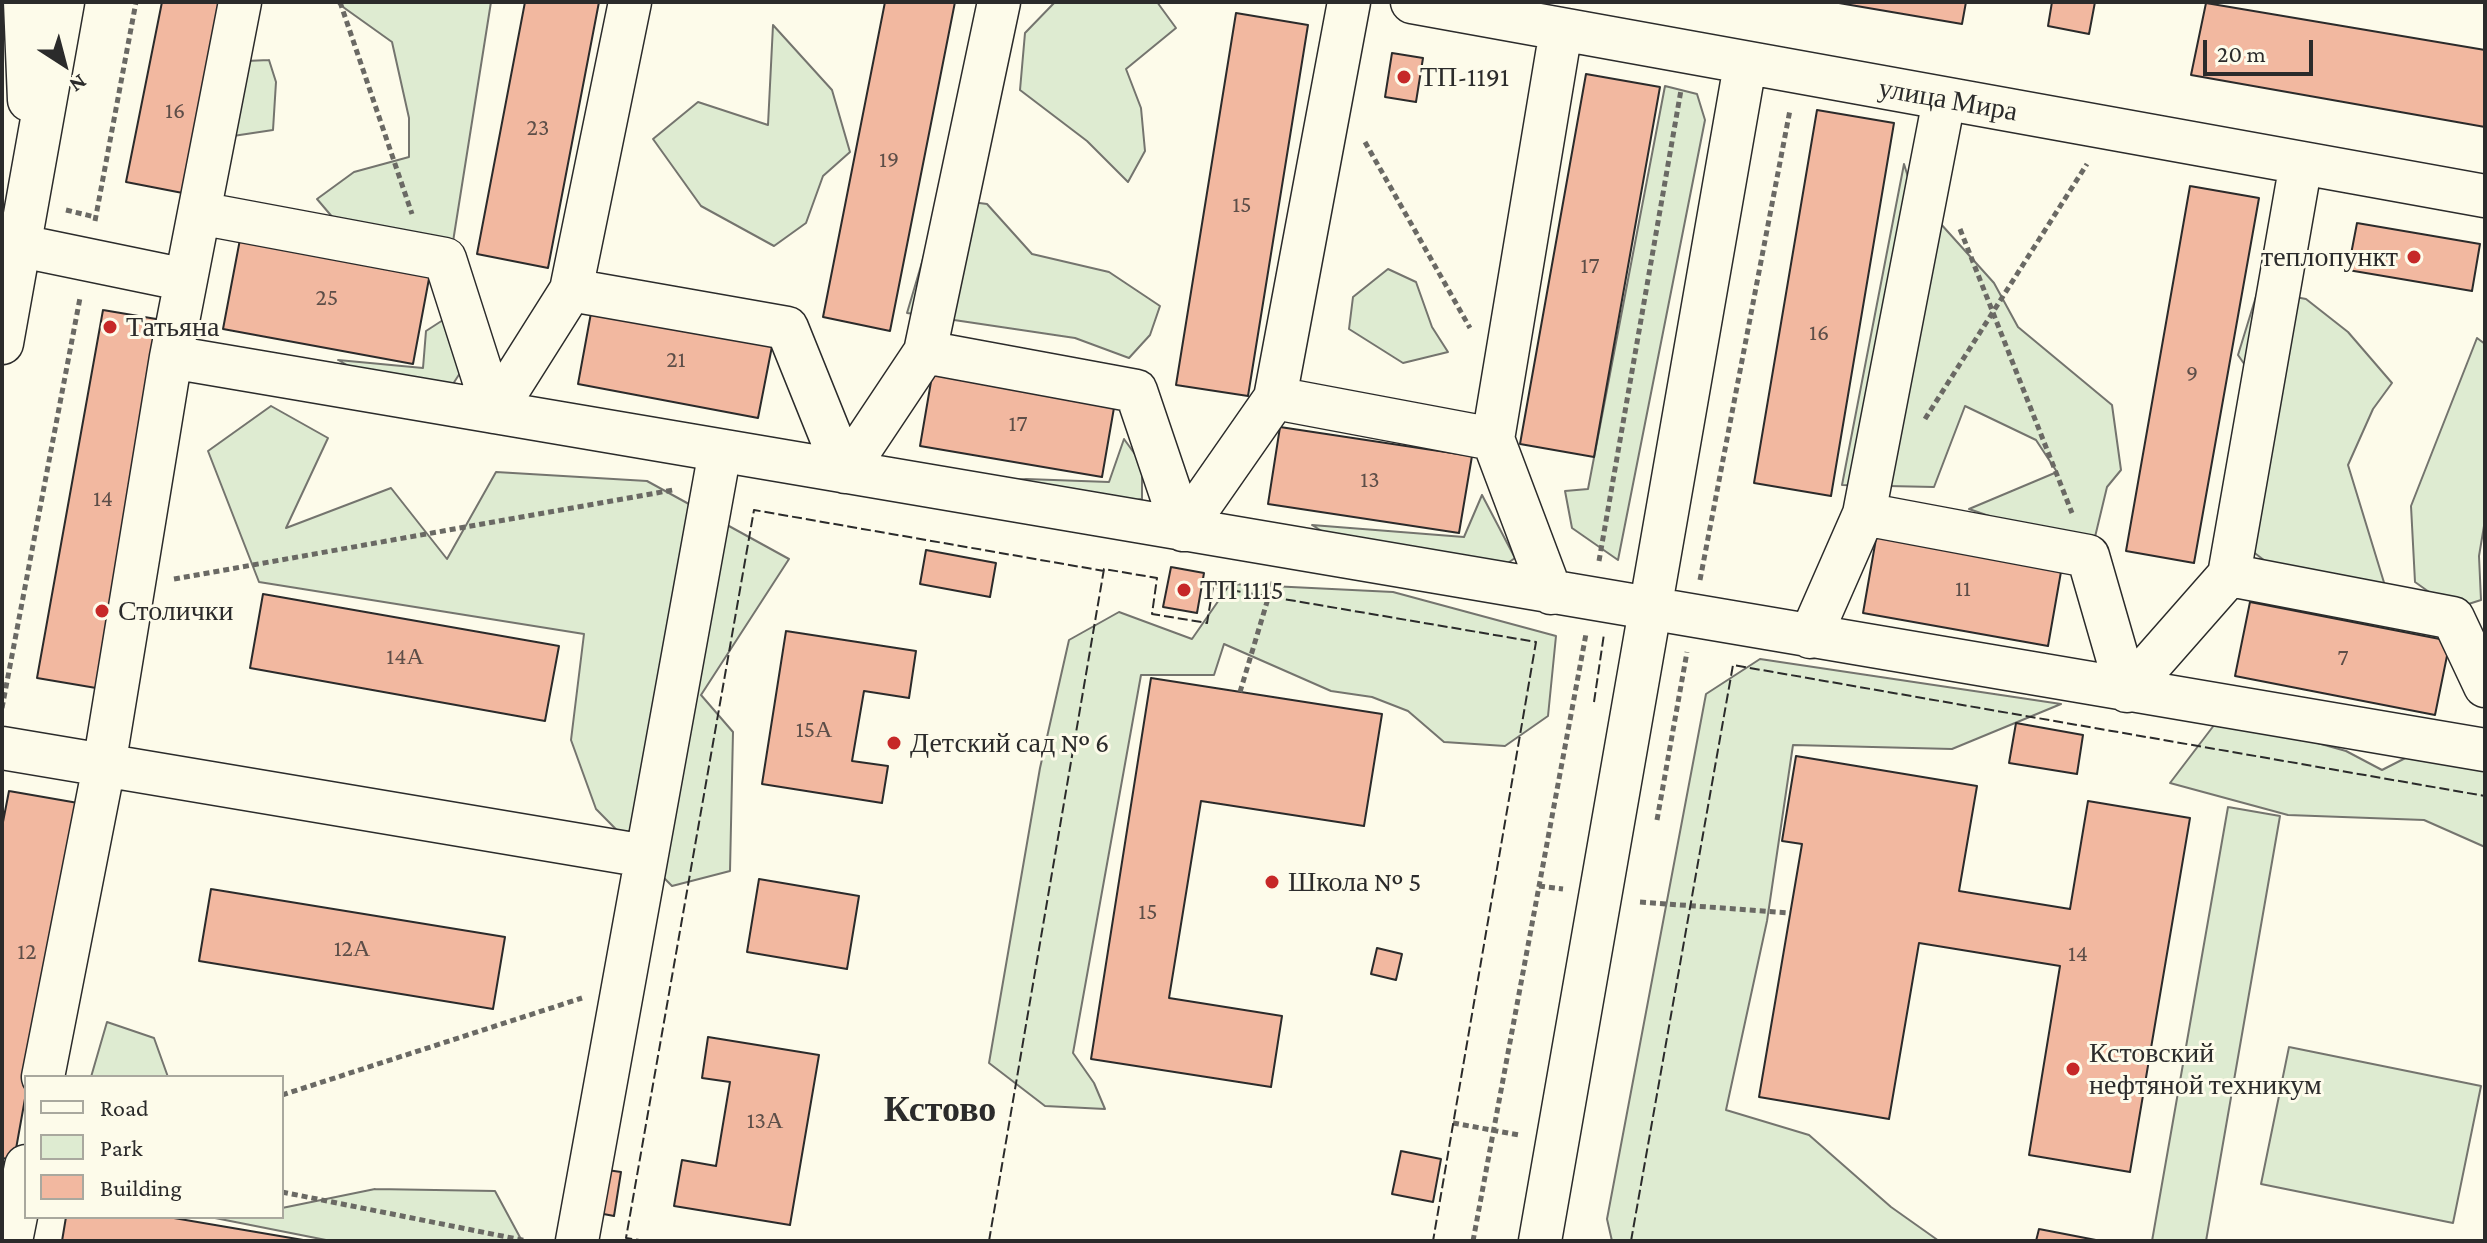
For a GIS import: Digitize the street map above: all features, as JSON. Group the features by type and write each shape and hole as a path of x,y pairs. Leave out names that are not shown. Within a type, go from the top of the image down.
{"street":[{"path":"25,2 33,181"},
{"path":"2,343 11,245 33,181 63,2"},
{"path":"43,1075 104,766 171,357 240,2"},
{"path":"494,412 571,290 630,2"},
{"path":"845,472 925,352 999,2"},
{"path":"1183,530 1275,398 1349,2"},
{"name":"улица Мира","path":"1412,2 1745,65 2485,196"},
{"path":"1551,593 1493,439 1561,30"},
{"path":"1540,1241 1745,65"},
{"path":"1810,637 1864,514 1944,100"},
{"path":"2127,691 2229,575 2301,163"},
{"path":"199,213 445,259 494,412"},
{"path":"11,245 186,280"},
{"path":"571,290 787,328 845,472"},
{"path":"925,352 1136,391 1183,530"},
{"path":"171,357 494,412 717,467 845,472 2485,750"},
{"path":"1275,398 1493,439"},
{"path":"577,1241 717,467"},
{"path":"1864,514 2088,556 2127,691"},
{"path":"2229,575 2453,618 2485,686"},
{"path":"2,748 645,856"},
{"path":"11,1241 24,1176"}],"path":[{"path":"2,709 136,2"},
{"path":"340,2 427,256"},
{"path":"1473,1241 1592,600 1687,54"},
{"path":"1921,425 2109,129"},
{"path":"1364,141 1472,330"},
{"path":"1954,216 2088,556"},
{"path":"133,587 717,467"},
{"path":"1240,692 1275,573"},
{"path":"1539,886 1642,903 1790,913"},
{"path":"284,1094 622,985"},
{"path":"1453,1123 1557,1143"},
{"path":"284,1192 527,1241"}],"green space":[{"path":"336,2 491,2 452,248 334,219 317,199 354,172 409,157 409,118 392,42"},
{"path":"1055,2 1157,2 1176,28 1126,69 1141,108 1145,151 1128,182 1087,141 1020,90 1025,33"},
{"path":"773,25 832,90 850,152 823,176 806,223 774,246 701,206 653,139 698,102 768,125"},
{"path":"269,60 276,82 273,130 233,136 246,61"},
{"path":"1665,86 1697,94 1705,120 1618,560 1572,528 1565,491 1588,489"},
{"path":"1904,164 1913,193 1994,283 2018,327 2112,405 2121,470 2107,487 2095,537 2044,535 1969,509 2057,472 2036,440 1965,406 1934,487 1842,485"},
{"path":"941,198 987,204 1032,254 1109,272 1160,306 1150,335 1129,358 1075,338 907,313"},
{"path":"1388,269 1416,282 1432,327 1448,352 1403,363 1349,329 1353,297"},
{"path":"2258,290 2306,299 2348,332 2392,383 2373,409 2348,465 2386,589 2269,564 2226,531 2278,413 2238,355"},
{"path":"443,320 462,370 451,387 381,384 338,360 423,368 426,331"},
{"path":"2477,338 2485,344 2485,520 2479,556 2481,600 2453,609 2415,582 2411,506"},
{"path":"271,406 328,438 286,528 391,488 447,559 496,472 647,481 789,559 701,695 733,732 730,871 672,886 596,809 571,740 584,634 259,582 208,451"},
{"path":"1124,439 1142,464 1142,499 1103,507 989,482 1026,479 1109,482"},
{"path":"1482,495 1515,558 1495,572 1346,546 1312,525 1464,537"},
{"path":"1230,584 1393,592 1556,636 1548,716 1505,746 1444,742 1408,711 1372,697 1331,691 1224,644 1214,675 1141,675 1073,1053 1094,1083 1105,1109 1045,1106 989,1063 1040,768 1069,640 1119,612 1192,639"},
{"path":"1760,659 2061,704 1952,749 1793,745 1767,921 1726,1110 1809,1135 1891,1207 1939,1241 1612,1241 1607,1219 1706,694"},
{"path":"2221,716 2346,751 2382,770 2427,747 2485,763 2485,847 2424,820 2288,815 2170,783"},
{"path":"2228,807 2280,816 2206,1241 2152,1241"},
{"path":"107,1022 154,1038 167,1075 92,1075"},
{"path":"2289,1047 2481,1086 2453,1223 2261,1184"},
{"path":"375,1189 495,1191 522,1241 331,1241 220,1219 284,1219 284,1208"}],"building":[{"path":"162,2 231,2 193,195 126,182"},
{"path":"525,2 599,2 548,268 477,254"},
{"path":"885,2 955,2 890,331 823,317"},
{"path":"1833,2 1966,2 1962,24"},
{"path":"2052,2 2095,2 2089,34 2048,26"},
{"path":"2206,3 2485,50 2485,127 2191,75"},
{"path":"1236,13 1308,25 1248,396 1176,385"},
{"name":"ТП-1191","path":"1392,53 1423,58 1416,102 1385,97"},
{"path":"1586,74 1660,87 1594,457 1520,444"},
{"path":"1817,110 1894,123 1831,496 1754,483"},
{"path":"2190,186 2259,198 2194,563 2126,551"},
{"name":"теплопункт","path":"2357,223 2480,244 2472,291 2348,270"},
{"path":"241,234 431,268 413,364 223,329"},
{"path":"593,302 774,336 758,418 578,384"},
{"path":"103,310 168,321 102,689 37,678"},
{"path":"933,370 1115,402 1102,477 920,446"},
{"path":"1280,427 1472,456 1459,533 1268,504"},
{"path":"1877,533 2062,566 2048,646 1863,613"},
{"path":"926,550 996,563 990,597 920,584"},
{"name":"ТП 1115","path":"1171,567 1204,573 1197,613 1163,607"},
{"path":"263,594 559,646 545,721 250,668"},
{"path":"2250,602 2450,641 2435,715 2235,676"},
{"path":"786,631 916,651 909,698 864,691 852,761 888,766 882,803 762,784"},
{"path":"1151,678 1382,714 1364,826 1201,801 1169,998 1282,1016 1271,1087 1091,1059"},
{"path":"2016,723 2083,735 2077,774 2009,763"},
{"path":"1796,756 1977,786 1959,891 2070,909 2088,801 2190,818 2130,1172 2029,1155 2060,966 1919,943 1889,1119 1759,1097 1802,844 1782,841"},
{"path":"9,791 78,803 29,1075 24,1075 24,1104 14,1160 2,1158 2,827"},
{"path":"759,879 859,896 847,969 747,952"},
{"path":"211,889 505,937 493,1009 199,961"},
{"path":"1377,948 1402,954 1396,980 1371,974"},
{"path":"708,1037 819,1055 790,1225 674,1206 682,1160 716,1166 730,1082 702,1078"},
{"path":"1401,1151 1441,1159 1433,1202 1392,1194"},
{"path":"600,1169 621,1172 614,1216 593,1212"},
{"path":"66,1219 180,1219 309,1241 62,1241"},
{"path":"2039,1229 2101,1241 2036,1241"}],"fence":[{"path":"646,1241 626,1238 754,510 1104,571"},
{"path":"989,1241 1104,569 1157,578 1152,614 1207,623 1213,587 1536,642 1433,1241"},
{"path":"1594,702 1604,634"},
{"path":"1631,1241 1733,665 2485,796"}],"place":[{"name":"ТП-1191","path":"1404,77"},
{"name":"теплопункт","path":"2414,257"},
{"name":"Татьяна","path":"110,327"},
{"name":"ТП 1115","path":"1184,590"},
{"name":"Столички","path":"102,611"},
{"name":"Детский сад № 6","path":"894,743"},
{"name":"Школа № 5","path":"1272,882"},
{"name":"Кстовский нефтяной техникум","path":"2073,1069"}],"district":[{"name":"Кстово","path":"940,1110"}]}
